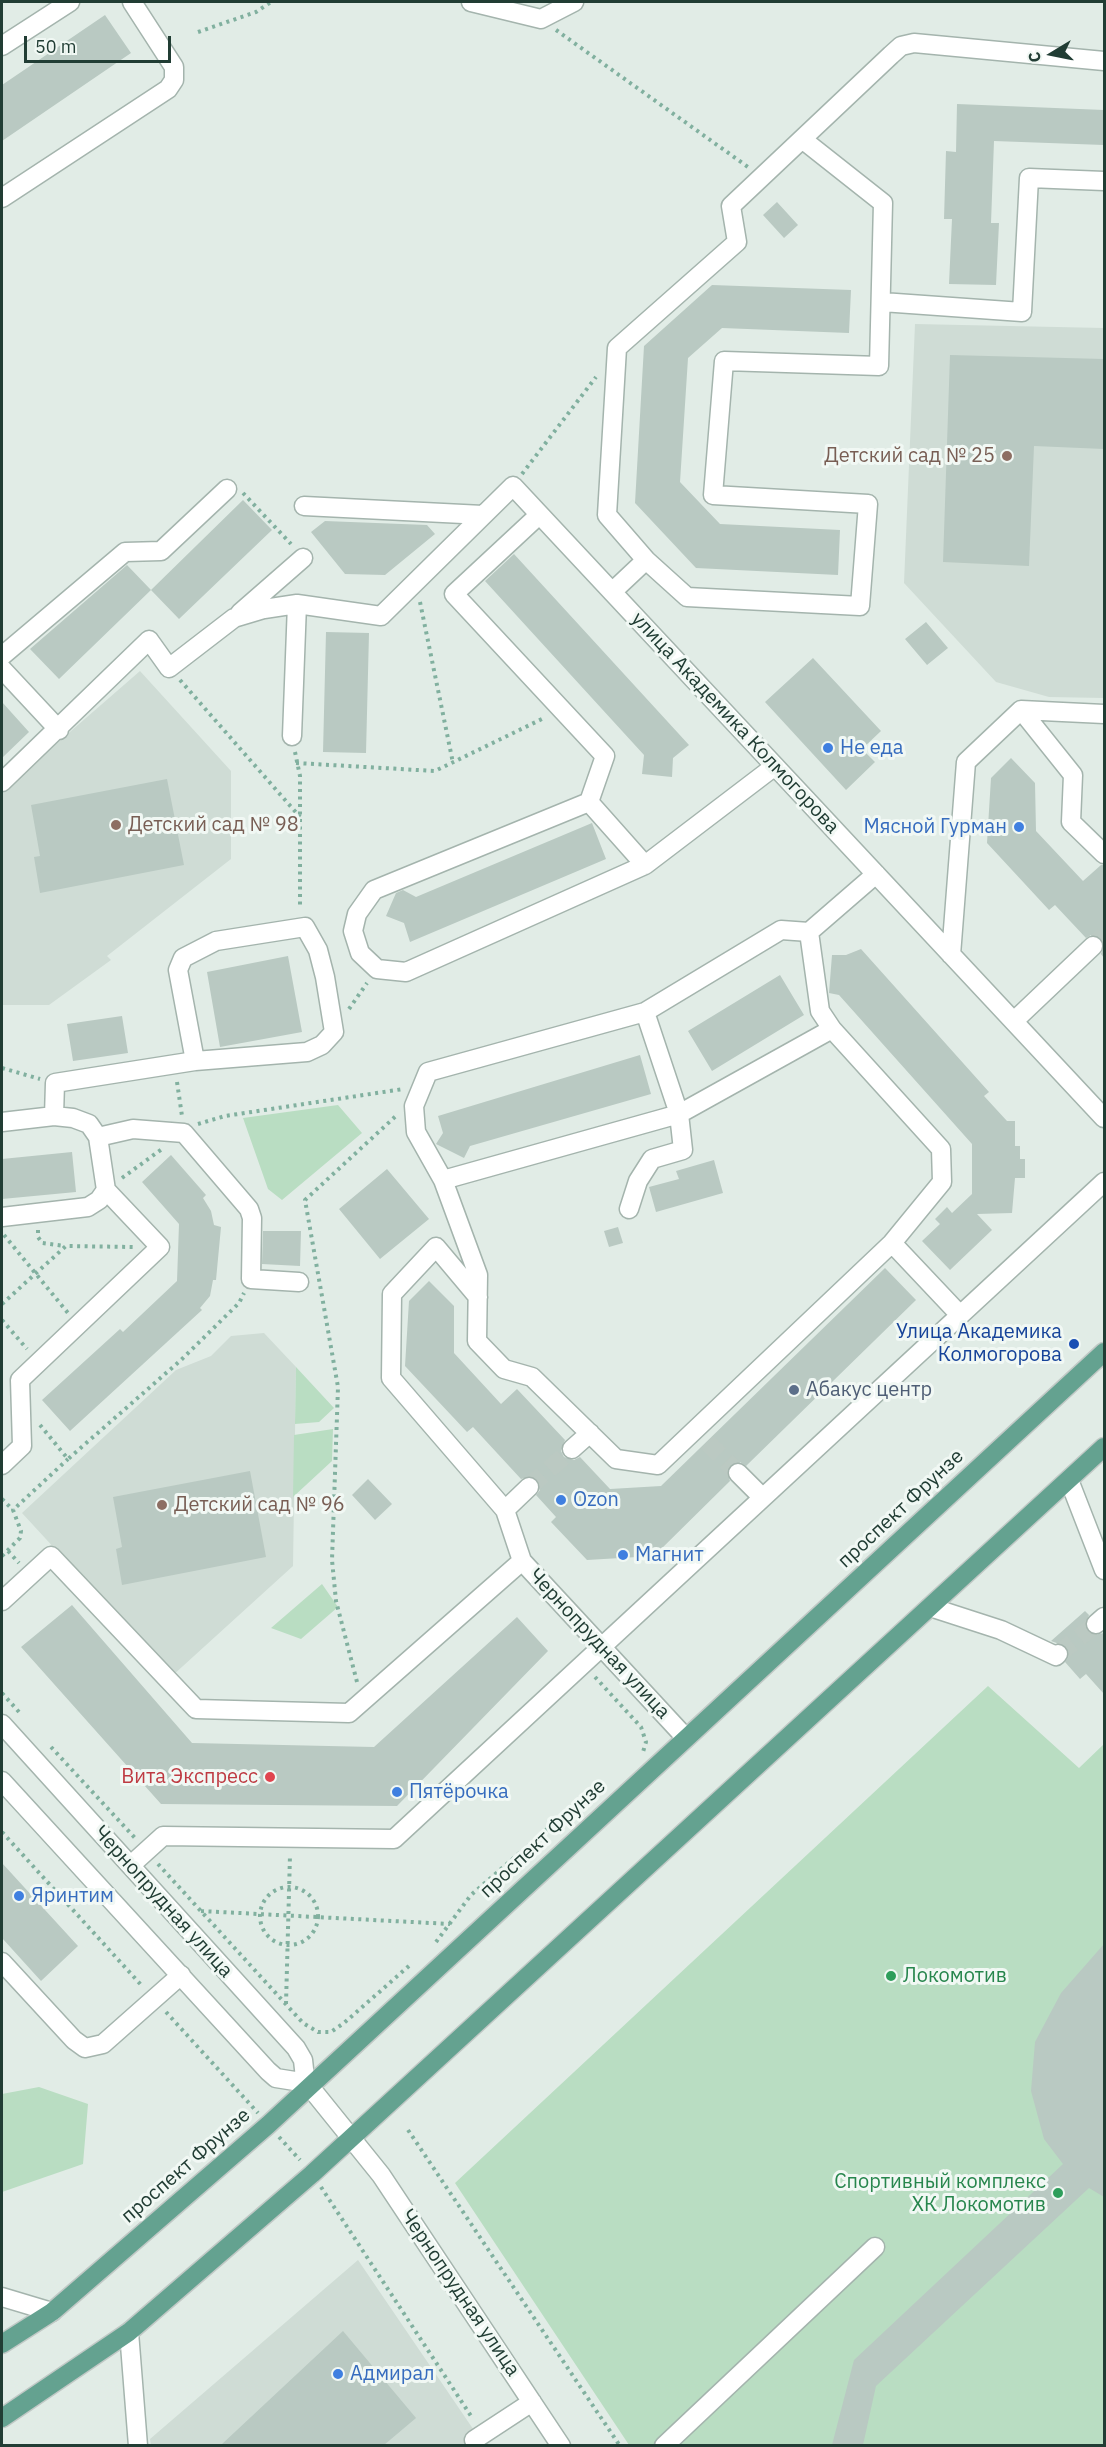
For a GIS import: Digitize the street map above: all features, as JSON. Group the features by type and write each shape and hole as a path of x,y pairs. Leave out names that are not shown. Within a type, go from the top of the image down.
{"main road":[{"name":"проспект Фрунзе","path":"2,2344 52,2312 310,2087 685,1737 1104,1352"},
{"path":"2,2418 129,2332 354,2138 1104,1447"}],"street":[{"path":"2,46 70,2"},
{"path":"2,198 168,89 174,80 174,67 132,2"},
{"path":"471,2 541,19 574,2"},
{"path":"802,138 883,203 879,366 724,361 713,495 868,504 860,606 687,597 646,560 607,515 617,348 737,243 731,206 802,138 902,46 914,43 1104,61"},
{"path":"882,302 1022,312 1029,178 1104,181"},
{"path":"234,618 264,609 297,604 381,616 513,486"},
{"name":"улица Академика Колмогорова","path":"513,486 1104,1118"},
{"path":"2,656 125,552 161,551 227,489"},
{"path":"304,506 483,515"},
{"path":"539,514 454,594 605,756 589,802 374,890 357,914 353,931 360,953 377,969 406,972 645,865 775,766"},
{"path":"2,782 59,730 149,640 169,668 234,618 303,558"},
{"path":"612,592 646,560"},
{"path":"292,736 297,604"},
{"path":"2,669 59,730"},
{"path":"951,955 966,762 1021,710 1104,714"},
{"path":"1021,710 1073,775 1071,822 1104,854"},
{"path":"589,802 645,865"},
{"path":"809,932 820,1011 832,1029 941,1149 942,1182 892,1243 701,1437 658,1465 616,1459 532,1377 504,1369 477,1341 478,1275 443,1180 416,1132 414,1106 428,1072 645,1012 781,930 809,932 876,874"},
{"path":"54,1116 55,1083 195,1060 307,1052 322,1045 334,1032 318,950 305,927 216,941 183,958 178,970 195,1060"},
{"path":"1014,1021 1093,946"},
{"path":"629,1209 638,1181 652,1160 683,1150 679,1114 645,1012"},
{"path":"443,1180 679,1114 832,1029"},
{"path":"2,1122 54,1116 73,1118 89,1124 98,1137 106,1190 160,1247 20,1380 22,1446 2,1465"},
{"path":"98,1137 133,1129 184,1133 249,1209 252,1218 251,1279 299,1282"},
{"path":"131,1865 163,1836 394,1839 761,1496 1104,1182"},
{"path":"2,1216 88,1207 99,1200 106,1190"},
{"path":"892,1243 960,1315"},
{"name":"Чернопрудная улица","path":"477,1297 436,1247 392,1294 391,1377 505,1510 522,1562 685,1737"},
{"path":"572,1449 590,1433"},
{"path":"738,1473 761,1496"},
{"path":"1069,1480 1104,1570"},
{"path":"505,1510 529,1487"},
{"path":"2,1600 51,1556 196,1709 349,1713 522,1562"},
{"path":"930,1607 1001,1630 1056,1656 1058,1654"},
{"name":"Чернопрудная улица","path":"2,1724 296,2048 303,2060 305,2078 310,2087 354,2138 561,2445"},
{"name":"Чернопрудная улица","path":"2,1780 268,2071 276,2078 301,2082 310,2087"},
{"path":"2,1962 74,2040 85,2048 103,2044 181,1975"},
{"path":"664,2445 875,2247"},
{"path":"2,2297 52,2312"},
{"path":"129,2332 138,2445"},
{"path":"474,2440 532,2402"}],"path":[{"path":"198,32 256,12 271,2"},
{"path":"541,19 762,177"},
{"path":"513,486 599,373"},
{"path":"227,489 240,490 247,496 303,558"},
{"path":"416,581 453,763"},
{"path":"169,668 300,817"},
{"path":"296,763 424,772 453,763 562,710"},
{"path":"292,736 300,776 300,912 305,927"},
{"path":"334,1032 377,969"},
{"path":"175,1064 184,1133"},
{"path":"2,1068 55,1083"},
{"path":"106,1190 201,1122 225,1116 422,1086"},
{"path":"370,1695 357,1683 336,1601 332,1560 338,1387 305,1200 393,1116 414,1106"},
{"path":"37,1212 38,1237 42,1243 66,1246 160,1247"},
{"path":"2,1232 78,1325"},
{"path":"2,1304 66,1246"},
{"path":"13,1510 198,1344 239,1303 251,1279"},
{"path":"2,1320 39,1363"},
{"path":"21,1400 68,1459"},
{"path":"2,1499 13,1510 21,1531 20,1538 2,1556"},
{"path":"583,1663 641,1727 646,1742 642,1757"},
{"path":"2,1693 26,1719"},
{"path":"50,1746 303,2023 318,2032 331,2032 411,1964"},
{"path":"428,1950 471,1895 553,1824 580,1811"},
{"path":"286,2004 291,1838"},
{"path":"289,1887 306,1893 316,1908 318,1917 312,1934 305,1940 287,1945 278,1943 264,1931 260,1914 266,1898 281,1888 289,1887"},
{"path":"200,1911 450,1924"},
{"path":"408,2130 620,2445"}],"shaded area":[{"name":"Детский сад № 25","path":"915,324 1104,328 1104,698 1049,697 996,682 904,583"},
{"name":"Детский сад № 98","path":"140,671 231,771 231,859 107,956 111,960 49,1005 2,1005 2,791"},
{"name":"Детский сад № 96","path":"264,1333 296,1367 293,1566 172,1676 22,1513 176,1370 211,1356 231,1336"},
{"path":"358,2260 484,2445 151,2446 150,2439"}],"green space":[{"path":"338,1105 362,1133 282,1200 268,1189 243,1118"},
{"path":"296,1367 334,1408 319,1422 295,1424"},
{"path":"333,1429 332,1461 293,1497 294,1435"},
{"path":"322,1584 338,1607 301,1639 271,1628"},
{"name":"Локомотив","path":"988,1686 1079,1768 1104,1744 1104,2445 629,2445 455,2183"},
{"path":"39,2087 88,2104 83,2164 2,2192 2,2094"}],"building":[{"path":"105,15 131,53 2,141 2,85"},
{"path":"957,104 1104,110 1104,145 994,141 991,223 999,223 996,285 949,284 952,219 944,219 946,151 956,152"},
{"path":"777,202 798,225 784,238 763,215"},
{"path":"712,285 851,290 849,333 722,328 688,358 680,482 720,524 840,530 838,575 696,568 635,503 644,346"},
{"path":"950,355 1104,359 1104,449 1034,446 1029,566 943,562"},
{"path":"243,500 272,530 179,619 151,590"},
{"path":"325,521 427,525 435,534 385,575 345,574 311,532"},
{"path":"514,554 689,745 673,758 672,777 642,774 644,755 485,581"},
{"path":"127,565 151,590 59,679 30,649"},
{"path":"926,622 948,648 927,665 905,639"},
{"path":"326,632 369,633 366,753 323,752"},
{"path":"813,658 881,731 862,749 875,762 846,790 765,702"},
{"path":"2,702 29,732 2,758"},
{"path":"1011,758 1035,783 1036,831 1083,881 1101,865 1104,865 1104,944 1101,938 1091,935 1086,938 1055,905 1049,910 987,843 991,778"},
{"path":"167,779 184,865 40,893 34,857 40,856 31,805"},
{"path":"592,823 606,859 410,942 404,923 386,916 396,893 403,890 416,897"},
{"path":"861,949 989,1092 984,1096 1007,1121 1015,1121 1015,1146 1020,1146 1020,1159 1025,1159 1025,1178 1015,1178 1012,1213 977,1214 992,1230 950,1270 922,1241 940,1224 935,1219 947,1207 952,1213 972,1194 972,1144 839,995 829,993 832,955 846,955"},
{"path":"288,956 302,1032 220,1047 207,972"},
{"path":"780,975 804,1015 712,1071 688,1031"},
{"path":"122,1016 128,1053 73,1061 67,1024"},
{"path":"640,1055 651,1094 470,1146 464,1158 436,1144 443,1133 438,1116"},
{"path":"72,1152 76,1192 2,1199 2,1159"},
{"path":"171,1155 206,1195 203,1198 211,1211 214,1225 221,1227 216,1280 213,1280 210,1296 200,1308 202,1310 70,1431 42,1400 120,1329 123,1332 177,1281 179,1224 142,1182"},
{"path":"714,1160 723,1193 656,1212 649,1187 679,1179 676,1171"},
{"path":"387,1169 429,1219 380,1259 339,1209"},
{"path":"618,1227 623,1243 609,1247 604,1231"},
{"path":"263,1231 301,1231 300,1266 262,1264"},
{"path":"885,1268 916,1300 746,1466 740,1462 731,1465 727,1471 730,1481 654,1556 587,1560 551,1522 556,1517 536,1495 540,1490 537,1480 532,1476 521,1479 473,1427 467,1432 405,1366 409,1301 429,1281 454,1306 454,1353 501,1404 517,1389 565,1440 561,1451 564,1457 574,1460 580,1457 610,1489 661,1486"},
{"path":"250,1471 266,1557 122,1585 116,1549 122,1547 113,1497"},
{"path":"368,1479 392,1504 375,1520 352,1495"},
{"path":"72,1605 192,1743 374,1747 517,1617 548,1651 397,1806 161,1804 21,1647"},
{"path":"1085,1611 1089,1615 1085,1626 1088,1632 1093,1635 1104,1633 1104,1694 1086,1674 1080,1679 1065,1662 1069,1656 1065,1646 1051,1641"},
{"path":"2,1863 78,1946 41,1981 2,1938"},
{"name":"Спортивный комплекс ХК Локомотив","path":"1104,1944 1104,2197 1089,2188 876,2386 863,2445 832,2445 854,2360 1063,2164 1044,2139 1031,2091 1035,2042 1061,1993"},
{"name":"Адмирал","path":"343,2331 416,2418 384,2445 221,2445"}],"tunnel":[{"path":"1093,946 1104,935"},
{"path":"707,1442 738,1473"},
{"path":"529,1487 572,1449"},
{"path":"1058,1654 1096,1624"}],"place":[{"name":"Детский сад № 25","path":"1007,456"},
{"name":"Не еда","path":"828,748"},
{"name":"Детский сад № 98","path":"116,825"},
{"name":"Мясной Гурман","path":"1019,827"},
{"name":"Улица Академика Колмогорова","path":"1074,1344"},
{"name":"Абакус центр","path":"794,1390"},
{"name":"Ozon","path":"561,1500"},
{"name":"Детский сад № 96","path":"162,1505"},
{"name":"Магнит","path":"623,1555"},
{"name":"Вита Экспресс","path":"270,1777"},
{"name":"Пятёрочка","path":"397,1792"},
{"name":"Яринтим","path":"19,1896"},
{"name":"Локомотив","path":"891,1976"},
{"name":"Спортивный комплекс ХК Локомотив","path":"1058,2193"},
{"name":"Адмирал","path":"338,2374"}]}
